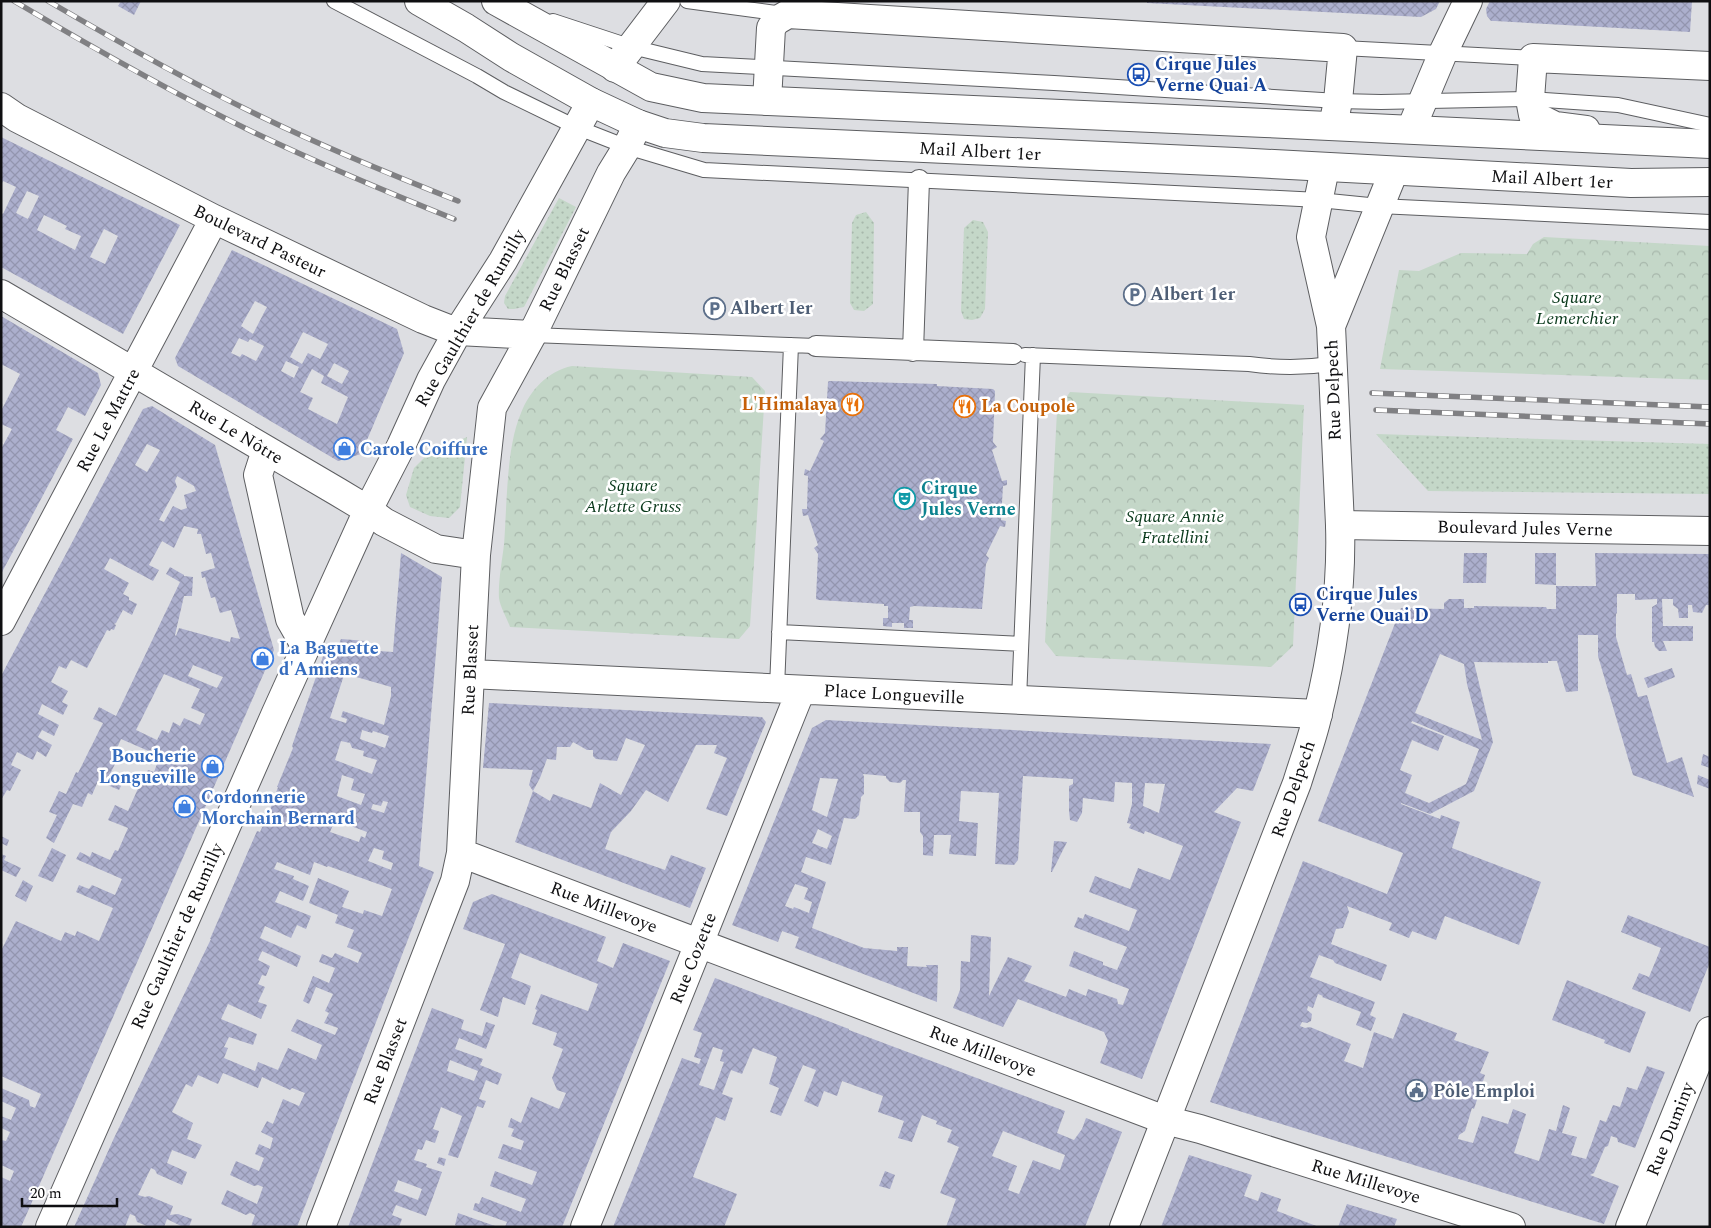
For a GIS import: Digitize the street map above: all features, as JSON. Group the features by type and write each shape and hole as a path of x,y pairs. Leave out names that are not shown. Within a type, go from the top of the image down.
{"street":[{"name":"Mail Albert 1er","path":"419,1 590,102 632,136 665,133 703,138 1631,183 1710,182"},
{"name":"Rue Gaulthier de Rumilly","path":"50,1227 306,647 368,510 401,446 431,380 458,331 503,261 590,102 666,1"},
{"path":"1394,171 1443,53 1468,1"},
{"path":"511,6 624,58 651,87 703,98 1335,113 1411,130 1709,138"},
{"path":"767,101 771,28 776,21 788,14 1343,48 1335,113 1325,168"},
{"path":"1709,138 1555,126 1533,115 1530,99 1533,58 1710,66"},
{"name":"Rue Blasset","path":"321,1227 455,881 461,854 476,555 492,408 532,335 607,180 632,136 651,87"},
{"name":"Boulevard Pasteur","path":"1,107 17,118 214,219 423,319 458,331 532,335"},
{"name":"Rue Delpech","path":"1124,1227 1297,783 1318,714 1329,659 1337,607 1341,545 1331,364 1331,326 1311,237 1325,168"},
{"name":"Rue Delpech","path":"1331,326 1394,171"},
{"path":"913,350 919,180"},
{"name":"Rue Le Mattre","path":"1,621 214,219"},
{"name":"Rue Le Nôtre","path":"1,294 368,510 384,522 436,549 476,555"},
{"path":"816,346 1013,354"},
{"path":"266,450 258,475 290,619 306,647"},
{"name":"Boulevard Jules Verne","path":"1340,524 1710,531"},
{"name":"Place Longueville","path":"470,674 1318,714"},
{"name":"Rue Cozette","path":"585,1227 699,943 789,689"},
{"name":"Rue Millevoye","path":"461,854 1165,1120 1200,1129 1511,1227"},
{"name":"Rue Duminy","path":"1630,1227 1710,1030"}],"lane":[{"path":"334,1 504,92 576,127 632,136 704,170 1319,200 1379,206 1710,222"},
{"path":"687,1 788,14"},
{"path":"1343,48 1533,58"},
{"path":"624,58 702,64 769,66 1335,113 1424,101 1530,99"},
{"path":"532,335 816,346"},
{"path":"789,689 780,632 792,345"},
{"path":"1013,354 1305,368 1331,364"},
{"path":"1019,700 1033,355"},
{"path":"780,632 1021,644"}],"green space":[{"path":"559,198 576,207 524,307 508,309 504,303 505,296"},
{"path":"866,212 874,223 873,304 864,311 854,310 850,303 852,223 856,215"},
{"path":"973,220 983,222 988,232 985,309 980,318 972,320 964,319 961,311 964,228"},
{"name":"Square Lemerchier","path":"1544,237 1710,246 1710,380 1380,369 1399,270 1419,271 1461,253 1527,254 1533,244"},
{"name":"Square Arlette Gruss","path":"572,366 752,377 765,391 750,626 739,639 510,627 501,605 499,592 512,443 521,413 535,389 555,372"},
{"name":"Square Annie Fratellini","path":"1070,392 1304,405 1293,646 1271,667 1056,656 1045,642 1057,411"},
{"path":"1376,434 1710,444 1710,494 1428,491"},
{"path":"467,437 460,507 449,518 430,516 410,507 406,495 414,468 428,454"}],"building":[{"path":"121,1 141,1 134,15 118,6"},
{"path":"1147,1 1440,1 1436,9 1421,17 1147,3"},
{"path":"1490,1 1692,1 1690,32 1491,21 1487,16 1486,9"},
{"path":"1,137 180,225 123,334 1,267 1,213 3,214 16,187 3,181 1,185","holes":["27,191 39,196 28,219 16,213","44,215 67,226 65,229 81,236 75,250 37,230","104,229 118,236 105,264 90,257"]},
{"path":"232,250 397,329 404,353 361,454 338,461 178,366 175,358","holes":["255,301 267,307 253,334 241,326","303,332 328,344 320,359 308,353 302,364 290,357","239,338 248,342 250,339 264,346 256,361 242,354 240,357 231,353","286,361 299,367 294,378 281,371","334,363 349,371 342,384 327,376","312,369 324,376 321,383 348,397 337,424 308,409 313,398 300,392"]},
{"path":"1,316 98,373 101,385 85,416 68,407 56,430 73,439 1,574 1,449 12,429 1,424 1,411 20,374 1,364"},
{"name":"Cirque Jules Verne","path":"829,381 937,384 937,386 993,389 995,391 993,442 997,447 992,450 1002,481 1007,480 1007,485 1003,486 1001,520 1006,521 1005,527 1000,526 986,555 989,558 986,564 982,609 914,606 910,607 909,620 913,620 913,628 904,628 904,623 892,623 892,627 883,626 883,618 888,618 888,606 884,606 884,604 816,599 818,554 814,548 818,545 808,515 803,516 802,509 807,509 808,476 804,475 805,469 810,471 824,441 820,439 825,433"},
{"path":"152,406 215,445 274,650 21,1227 1,1227 1,1177 10,1181 14,1171 1,1165 1,1140 6,1141 10,1132 1,1128 1,1116 11,1120 16,1108 1,1101 1,1088 29,1100 30,1106 35,1108 41,1094 1,1076 1,951 16,921 61,941 65,932 75,936 77,931 99,941 113,908 76,892 79,885 89,889 92,885 115,895 122,879 76,859 80,852 90,857 92,852 110,860 115,850 118,851 128,828 108,820 115,805 128,811 144,775 148,770 154,772 160,756 121,739 112,760 116,762 109,776 123,782 119,790 98,781 92,795 88,793 82,807 73,804 54,843 46,838 57,815 49,812 59,791 66,794 103,723 93,719 99,707 116,716 180,582 166,574 170,567 184,576 193,577 192,596 184,596 175,635 179,628 230,642 231,637 240,639 231,610 220,613 215,597 211,598 205,577 202,578 201,572 215,568 211,553 206,554 201,534 197,534 198,529 184,526 174,548 162,541 149,565 159,570 153,581 110,558 104,569 129,583 123,594 137,604 132,615 123,610 114,624 116,625 114,630 107,630 87,668 71,660 66,669 59,666 51,682 68,691 62,702 68,705 63,715 42,704 38,714 59,725 54,736 42,730 38,737 52,745 46,757 37,751 33,760 17,752 11,765 21,770 10,791 7,790 1,800 1,676 143,409","holes":["147,444 160,450 147,472 135,465","177,476 194,486 196,491 184,495 187,508 181,510 173,506 164,522 159,520 177,487 175,481","193,665 223,677 217,688 188,676","164,674 200,689 191,708 205,714 200,725 184,718 180,726 173,722 169,733 162,730 157,740 136,730"]},
{"path":"401,553 442,577 419,866 434,872 297,1227 251,1227 255,1215 250,1213 246,1215 221,1204 227,1190 257,1204 263,1187 254,1186 230,1175 236,1161 259,1171 264,1158 255,1154 259,1144 270,1149 273,1138 261,1132 267,1121 273,1124 283,1099 299,1106 305,1093 292,1088 290,1090 262,1077 258,1088 223,1073 218,1084 198,1075 192,1087 186,1084 172,1112 193,1123 187,1139 202,1145 195,1159 172,1150 167,1163 187,1172 182,1185 157,1174 151,1168 138,1195 149,1196 173,1206 170,1215 178,1214 192,1219 189,1227 183,1227 167,1219 164,1227 149,1227 137,1222 135,1216 130,1214 125,1227 74,1227 114,1138 211,939 257,831 260,832 270,810 325,651 335,654 341,639 366,641 365,650 393,652","holes":["346,669 353,672 353,676 391,687 391,696 384,725 343,711 341,717 347,719 346,723 330,718","362,730 389,736 385,748 360,739","341,741 350,743 352,748 364,751 363,756 377,760 372,774 335,760","342,775 354,779 351,790 365,794 361,805 337,796","383,801 388,802 384,813 371,809 373,804 381,806","335,820 367,832 365,838 361,836 359,842 330,832","374,848 384,851 382,859 393,863 391,870 368,861","277,862 310,875 314,862 392,889 382,916 364,910 363,914 342,907 349,891 318,878 309,903 338,915 335,923 354,930 347,947 362,953 358,963 335,953 332,958 322,954 319,962 335,968 329,983 313,976 303,1001 309,1004 316,987 333,994 325,1011 329,1013 324,1023 338,1028 335,1035 297,1019 291,1031 322,1045 316,1060 288,1048 278,1070 258,1062 255,1071 224,1058 228,1048 224,1047 229,1037 253,1045 257,1034 221,1019 228,1004 261,1019 267,1005 258,1002 265,987 258,984 262,975 266,976 270,966 258,960 262,951 297,967 301,956 260,938 265,926 291,938 297,925 306,929 311,916 275,902 280,891 303,901 309,886 293,879 294,876 274,869"]},
{"path":"1464,553 1487,553 1486,583 1463,583"},
{"path":"1535,553 1556,553 1556,585 1535,584"},
{"path":"1595,553 1710,554 1710,605 1706,605 1702,613 1693,612 1692,605 1688,605 1688,618 1679,618 1678,609 1673,605 1673,599 1662,599 1663,626 1693,626 1693,641 1663,641 1667,651 1659,651 1655,647 1654,642 1652,642 1652,607 1657,604 1657,599 1635,600 1635,594 1617,594 1616,637 1627,675 1631,674 1638,697 1647,695 1667,763 1682,757 1694,797 1633,775 1598,656 1598,635 1578,635 1578,691 1566,692 1557,661 1548,661 1548,663 1474,662 1493,742 1474,791 1430,814 1401,804 1440,819 1441,815 1460,822 1452,848 1541,882 1519,945 1445,916 1436,940 1412,931 1409,938 1389,930 1392,923 1347,906 1349,912 1343,928 1336,929 1331,944 1387,965 1381,981 1319,955 1310,977 1375,1002 1370,1015 1376,1018 1371,1031 1356,1025 1361,1012 1318,994 1313,1008 1308,1006 1307,1010 1312,1014 1311,1021 1307,1023 1302,1022 1300,1026 1310,1027 1351,1044 1344,1061 1363,1068 1374,1032 1393,1039 1403,1013 1457,1033 1454,1040 1489,1052 1480,1073 1485,1075 1474,1109 1472,1108 1465,1131 1459,1135 1458,1139 1473,1143 1482,1116 1508,1124 1513,1109 1526,1114 1514,1153 1539,1161 1549,1129 1556,1131 1563,1105 1570,1108 1562,1133 1577,1137 1571,1155 1586,1159 1600,1120 1606,1122 1613,1105 1620,1107 1627,1087 1637,1090 1647,1066 1665,1072 1635,1148 1618,1142 1617,1138 1611,1136 1594,1173 1590,1175 1619,1186 1604,1224 1210,1102 1303,861 1387,894 1403,853 1318,821 1401,608 1444,609 1444,603 1449,599 1464,599 1464,608 1474,608 1474,606 1546,607 1547,609 1556,609 1556,586 1596,586","holes":["1440,654 1464,664 1467,684 1482,740 1415,713","1412,721 1479,749 1466,784 1429,803 1405,793 1412,775 1400,770 1412,740 1438,751 1444,736 1411,723"]},
{"path":"1672,668 1675,677 1648,688 1644,678"},
{"path":"489,703 762,717 766,722 727,816 706,809 727,758 714,753 717,745 696,745 668,802 646,790 631,811 611,832 605,849 665,870 671,855 706,868 690,908 515,842 533,791 529,785 533,770 483,768","holes":["626,738 645,745 621,795 600,783 591,808 553,794 550,801 533,791 547,759 556,760 557,747 570,747 573,742 587,750 593,750 593,756 596,759 617,761"]},
{"path":"826,720 1271,744 1253,791 1237,788 1214,812 1241,822 1142,1079 1100,1063 1108,1041 1104,1032 1018,999 1003,1027 953,1008 960,990 961,961 970,962 971,935 991,937 989,996 1008,957 1032,966 1024,981 1066,997 1069,989 1086,996 1088,989 1117,999 1118,1004 1123,1005 1129,989 1069,966 1074,951 1103,962 1103,965 1117,970 1127,947 1074,927 1078,917 1083,919 1085,914 1129,931 1137,910 1089,892 1095,876 1130,889 1138,868 1170,880 1183,846 1145,831 1144,834 1129,828 1131,824 1127,823 1132,804 1132,783 1115,782 1114,802 1083,798 1082,813 1077,822 1070,820 1069,811 1069,786 1073,784 1073,779 1023,776 1018,860 1014,865 995,864 999,793 961,791 959,821 978,823 976,856 949,854 951,835 934,835 933,856 923,855 920,812 904,812 906,780 900,783 890,782 886,776 863,774 864,794 861,797 859,815 855,819 844,818 831,865 806,857 801,872 826,882 812,928 864,948 897,951 897,947 908,947 907,966 927,967 926,965 938,965 937,1002 795,948 799,937 782,931 778,942 732,925 812,728","holes":["820,778 838,779 827,817 812,810","1145,783 1165,784 1159,813 1143,806","818,829 832,836 827,849 812,843","795,884 808,888 804,899 812,902 809,913 794,907 793,909 785,906"]},
{"path":"1703,754 1710,757 1710,768 1701,765"},
{"path":"1698,775 1710,780 1710,789 1697,784"},
{"path":"1,836 9,840 7,846 1,843"},
{"path":"1054,841 1067,842 1051,872"},
{"path":"52,848 66,855 53,882 38,876"},
{"path":"1,854 6,856 4,860 21,868 16,877 1,870"},
{"path":"23,880 33,886 26,902 15,896"},
{"path":"492,894 606,937 597,961 613,968 623,943 670,961 562,1227 505,1227 507,1222 473,1210 475,1203 479,1204 482,1197 521,1212 526,1199 490,1186 495,1171 532,1185 537,1172 498,1158 503,1144 521,1150 524,1141 511,1136 514,1129 508,1127 511,1118 521,1123 531,1097 559,1109 566,1093 557,1090 552,1078 563,1049 553,1045 557,1033 532,1024 541,994 588,1011 598,984 520,953 511,978 531,986 525,1005 503,997 498,1017 480,1010 505,944 463,929 473,902"},
{"path":"1628,915 1710,947 1710,962 1690,1012 1632,989 1639,973 1649,977 1661,948 1621,932"},
{"path":"715,978 1065,1111 1057,1133 1074,1140 1082,1129 1086,1118 1122,1132 1085,1227 946,1227 956,1199 940,1193 959,1147 947,1142 952,1130 936,1124 937,1121 922,1115 912,1142 898,1138 904,1121 878,1112 883,1096 842,1081 837,1096 824,1091 818,1107 804,1101 816,1070 803,1065 781,1116 770,1112 779,1088 769,1084 777,1057 753,1048 742,1074 731,1070 722,1094 733,1098 725,1121 716,1117 693,1177 737,1194 724,1227 613,1227 682,1058 699,1064 701,1059 694,1057 702,1033 693,1030","holes":["713,1047 723,1050 720,1061 724,1062 714,1090 699,1085","1003,1131 1065,1155 1060,1170 1033,1160 1019,1194 1008,1190 1017,1166 992,1156"]},
{"path":"1567,980 1646,1012 1630,1053 1604,1043 1605,1040 1552,1020"},
{"path":"432,1008 464,1020 461,1029 482,1036 486,1022 495,1025 486,1049 459,1038 455,1049 483,1059 480,1065 502,1074 498,1085 486,1080 479,1099 486,1101 483,1108 477,1106 458,1158 448,1155 462,1116 441,1107 433,1129 439,1131 435,1143 426,1140 422,1150 418,1149 414,1160 427,1164 426,1167 442,1172 426,1216 396,1205 392,1215 402,1219 399,1227 348,1227","holes":["450,1060 478,1071 474,1081 447,1071","398,1180 422,1189 418,1200 394,1191"]},
{"path":"1189,1155 1252,1175 1244,1196 1258,1201 1261,1192 1281,1199 1277,1211 1319,1227 1161,1227"},
{"path":"439,1157 446,1159 444,1166 437,1163"},
{"path":"885,1171 895,1175 890,1189 879,1186"},
{"path":"1347,1204 1397,1219 1394,1227 1338,1227"},
{"path":"458,1213 495,1227 458,1227 455,1225"}],"railway":[{"path":"14,1 133,70 224,118 329,167 454,219"},
{"path":"48,1 154,61 262,117 310,140 458,201"},
{"path":"1372,393 1710,407"},
{"path":"1376,410 1710,424"}],"place":[{"name":"Cirque Jules Verne Quai A","path":"1139,74"},
{"name":"Albert 1er","path":"1134,294"},
{"name":"Albert Ier","path":"714,308"},
{"name":"L'Himalaya","path":"853,404"},
{"name":"La Coupole","path":"965,406"},
{"name":"Carole Coiffure","path":"344,449"},
{"name":"Cirque Jules Verne","path":"905,498"},
{"name":"Cirque Jules Verne Quai D","path":"1300,604"},
{"name":"La Baguette d'Amiens","path":"263,658"},
{"name":"Boucherie Longueville","path":"212,766"},
{"name":"Cordonnerie Morchain Bernard","path":"185,807"},
{"name":"Pôle Emploi","path":"1417,1091"}]}
